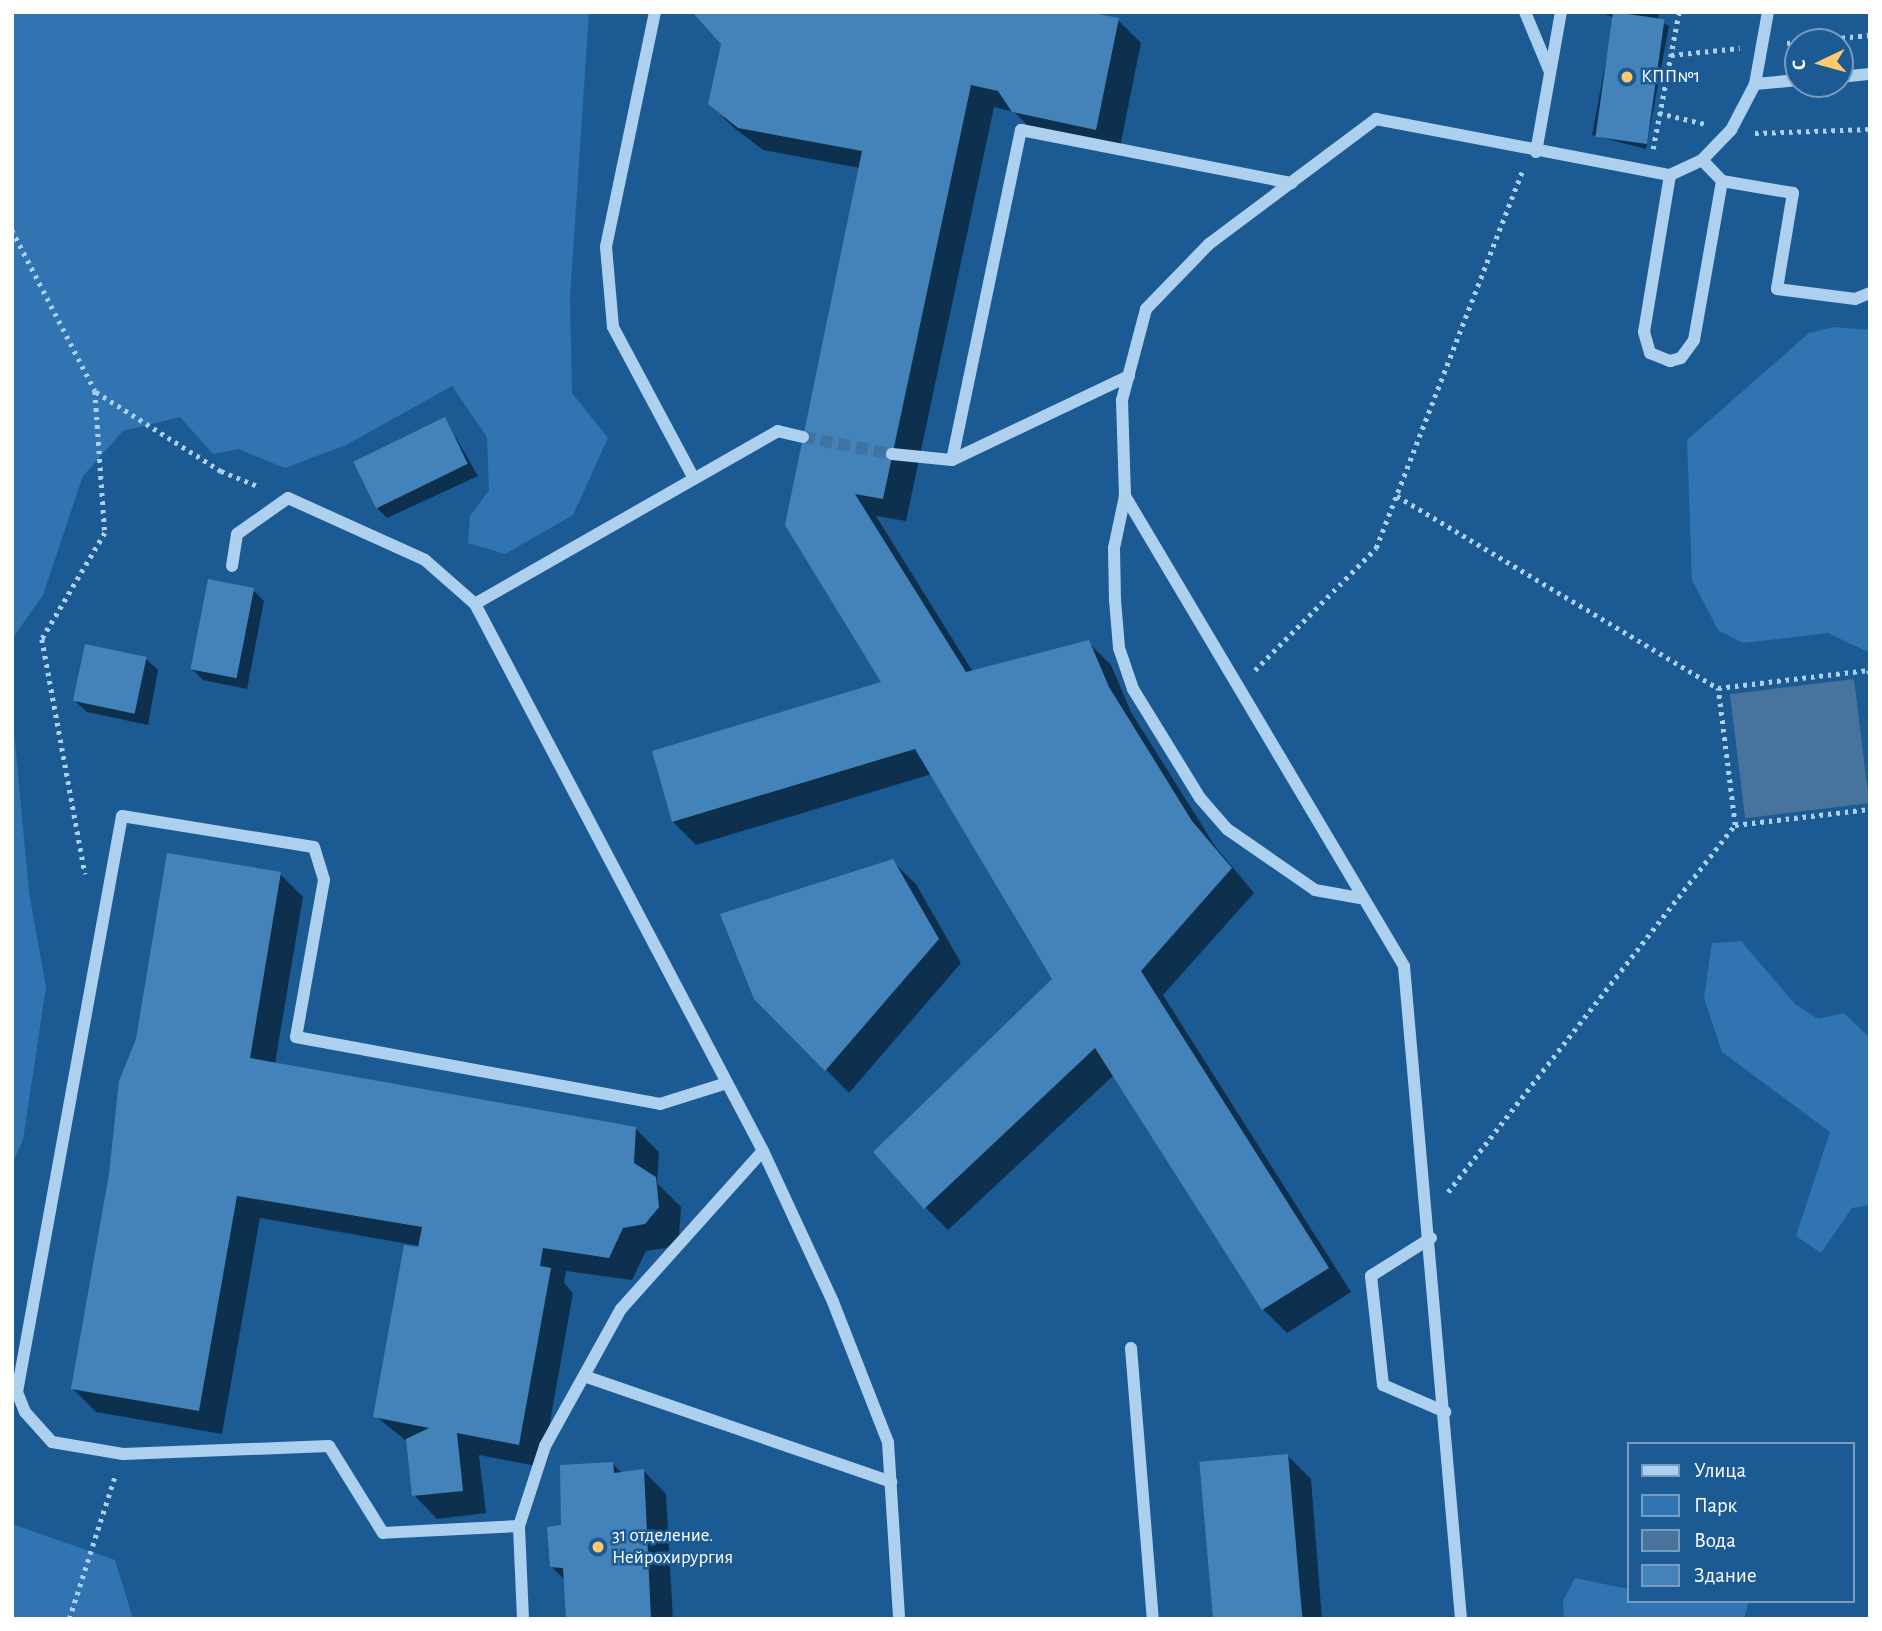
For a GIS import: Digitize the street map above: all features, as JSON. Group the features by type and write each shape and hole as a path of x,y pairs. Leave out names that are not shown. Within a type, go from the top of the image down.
{"lane":[{"path":"655,12 606,247 613,327 694,479"},
{"path":"1533,152 1561,12"},
{"path":"1360,898 1315,890 1227,829 1200,798 1133,689 1119,648 1114,548 1125,496 1122,400 1146,309 1209,244 1376,120 1648,174 1670,175 1702,160 1731,130 1755,84 1768,12"},
{"path":"1525,13 1550,73"},
{"path":"1755,84 1784,81"},
{"path":"952,460 1021,130 1292,183"},
{"path":"1702,160 1722,181 1793,193 1777,289 1856,299 1870,293"},
{"path":"1670,175 1644,332 1650,353 1670,361 1681,358 1694,340 1722,181"},
{"path":"892,454 952,460 1129,376"},
{"path":"475,604 778,431 803,437"},
{"path":"1125,496 1360,898 1404,965 1431,1238 1461,1619"},
{"path":"232,566 237,534 288,498 425,560 475,604 763,1151 888,1442 899,1619"},
{"path":"519,1526 383,1533 329,1446 123,1454 52,1442 35,1426 17,1392 122,816 314,847 324,880 296,1037 660,1104 727,1083"},
{"path":"523,1619 519,1526 545,1446 621,1309 763,1151"},
{"path":"1431,1238 1371,1276 1382,1385 1445,1412"},
{"path":"1131,1348 1153,1619"},
{"path":"584,1376 891,1482"}],"path":[{"path":"1648,174 1679,12"},
{"path":"1659,113 1731,130 1870,129"},
{"path":"1237,688 1377,548 1533,152"},
{"path":"12,230 95,391 105,533 42,639 88,890"},
{"path":"95,391 221,471 288,498"},
{"path":"1397,496 1718,688 1869,670 1870,677"},
{"path":"1429,1217 1735,825 1718,688"},
{"path":"1735,825 1870,809"},
{"path":"69,1619 123,1454"}],"green space":[{"path":"12,12 589,12 570,298 572,393 608,438 573,515 505,554 468,543 470,516 489,490 487,437 452,386 346,445 285,468 238,449 213,454 180,417 123,431 83,476 43,595 12,639"},
{"path":"1834,327 1870,330 1870,653 1828,633 1743,643 1718,630 1692,580 1687,440 1809,333"},
{"path":"12,709 29,892 46,987 23,1140 12,1164"},
{"path":"1741,941 1795,1004 1818,1019 1844,1013 1870,1038 1870,1205 1852,1208 1821,1253 1796,1236 1830,1132 1722,1052 1704,998 1712,943"},
{"path":"12,1524 115,1560 133,1619 12,1619"},
{"path":"1575,1578 1626,1589 1626,1603 1748,1603 1744,1619 1564,1619 1563,1601"}],"water":[{"path":"1854,679 1869,803 1745,818 1730,694"}],"building":[{"path":"1087,12 1119,18 1096,130 1012,112 998,91 971,85 883,499 855,494 966,672 1089,640 1109,687 1192,821 1232,868 1141,971 1329,1268 1262,1310 1095,1048 924,1209 873,1152 1052,979 915,749 672,822 652,751 881,682 785,525 862,151 738,128 708,104 721,44 694,14"},
{"name":"КПП№1","path":"1613,12 1664,19 1647,144 1595,137"},
{"path":"445,417 468,464 376,508 353,462"},
{"path":"208,579 254,588 237,678 190,669"},
{"path":"85,644 147,657 135,714 73,701"},
{"path":"167,853 281,872 250,1058 636,1127 634,1163 656,1177 659,1207 645,1224 623,1228 609,1258 543,1248 540,1266 551,1268 519,1445 457,1433 463,1491 412,1496 406,1439 429,1428 373,1417 404,1245 418,1247 422,1227 237,1196 199,1411 71,1389 109,1174 119,1081 136,1039"},
{"path":"893,859 939,939 825,1071 754,999 720,914"},
{"path":"1288,1454 1302,1619 1213,1619 1199,1462"},
{"name":"31 отделение. Нейрохирургия","path":"613,1462 614,1473 644,1469 651,1619 566,1619 563,1568 550,1567 547,1527 561,1525 560,1465"}],"tunnel":[{"path":"803,437 892,454"}],"place":[{"name":"КПП№1","path":"1627,77"},
{"name":"31 отделение. Нейрохирургия","path":"598,1547"}]}
